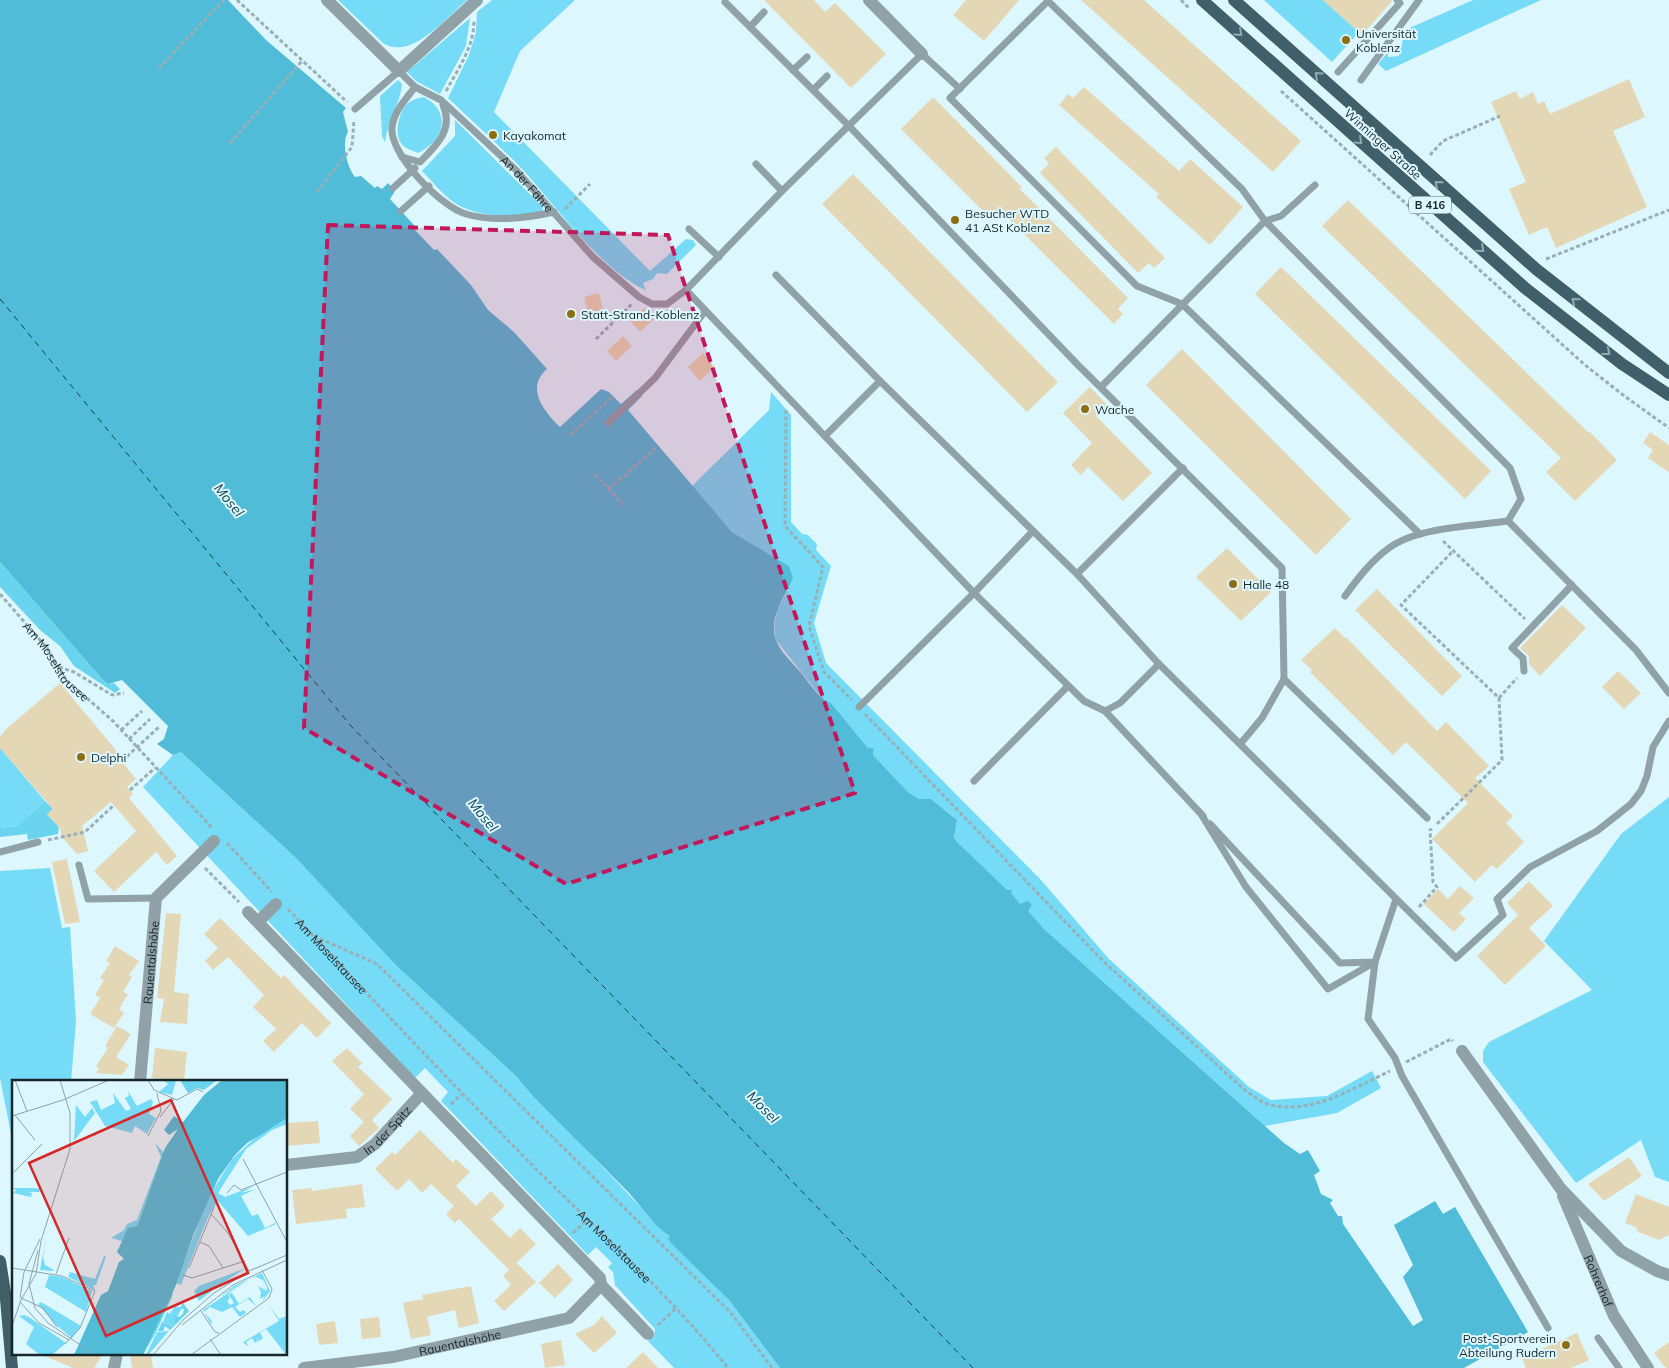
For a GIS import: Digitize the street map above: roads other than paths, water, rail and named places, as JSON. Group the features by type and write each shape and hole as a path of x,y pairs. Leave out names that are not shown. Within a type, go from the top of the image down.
{"main road":[{"name":"Winninger Straße","path":"1202,0 1525,288 1622,364 1669,394"},
{"name":"Winninger Straße","path":"1234,0 1536,269 1669,373"},
{"path":"0,1261 6,1299 12,1368"}],"street":[{"name":"An der Fähre","path":"327,0 399,71"},
{"path":"869,0 922,54"},
{"path":"399,71 475,1"},
{"path":"156,898 218,837"},
{"name":"Rauentalshöhe","path":"140,1080 156,898"},
{"path":"258,922 279,902"},
{"path":"248,912 600,1278 601,1285 648,1334"},
{"name":"Rohrerhof","path":"1462,1051 1561,1189 1620,1251 1657,1271 1669,1275"},
{"name":"In der Spitz","path":"288,1165 357,1157 376,1144 422,1093"},
{"name":"Rohrerhof","path":"1561,1189 1614,1316 1648,1368"},
{"name":"Rauentalshöhe","path":"304,1368 393,1357 568,1318 601,1285"}],"lane":[{"path":"1338,72 1400,2 1397,0"},
{"path":"1361,80 1419,0"},
{"path":"726,2 850,126 1101,387 1282,568 1284,679 1262,718 1241,743"},
{"path":"1420,534 1182,304 1137,286 950,98 1048,2 1242,189 1265,222 1510,468 1521,499 1508,522"},
{"path":"750,27 764,12"},
{"name":"An der Fähre","path":"399,71 415,87 441,100 516,170 594,257 652,304 667,304 686,290 719,258 782,191 922,54"},
{"path":"922,54 960,89"},
{"path":"793,70 807,57"},
{"path":"355,109 399,71"},
{"path":"813,90 827,76"},
{"path":"415,87 403,102 392,126 393,139 402,157 447,204 463,213 476,217 522,217 556,214"},
{"path":"392,188 413,170 444,134 448,115 441,100"},
{"path":"402,157 420,162"},
{"path":"756,164 782,191"},
{"path":"1101,387 1265,222 1281,216 1315,185"},
{"path":"400,211 429,186"},
{"path":"689,229 719,258"},
{"path":"776,275 880,381 1077,574 1159,664 1241,743 1456,958 1503,915 1497,899 1530,867 1597,831 1630,804 1641,792 1647,776 1653,747 1669,722"},
{"path":"686,290 974,593 1084,701 1105,710 1340,963 1375,962"},
{"path":"608,423 655,378 705,311"},
{"path":"825,436 880,381"},
{"path":"1077,574 1183,468"},
{"path":"1345,596 1367,567 1390,547 1420,534 1508,522"},
{"path":"1508,522 1636,650 1669,693"},
{"path":"859,707 974,593 1033,531"},
{"path":"1524,671 1523,658 1512,648 1572,585"},
{"path":"1105,710 1120,703 1159,664"},
{"path":"1284,679 1427,818"},
{"path":"974,781 1068,686"},
{"path":"1201,814 1246,887 1305,964 1328,989 1375,962"},
{"path":"0,852 38,842"},
{"path":"79,864 88,899 156,898"},
{"path":"1396,899 1375,962 1368,1019 1395,1058 1397,1067 1548,1328"},
{"path":"1598,1338 1619,1368"}],"water":[{"name":"Mosel","path":"0,0 228,0 266,40 346,108 343,112 348,132 345,148 347,161 352,173 355,177 361,176 375,188 377,186 382,189 388,183 395,191 390,199 414,225 414,229 434,250 437,249 471,285 488,310 514,332 547,369 541,376 537,391 543,407 560,427 601,389 609,392 621,404 637,390 642,396 628,410 732,532 789,566 793,578 776,616 774,632 776,640 784,653 812,687 827,702 832,704 867,747 874,749 873,755 908,792 919,799 931,799 957,820 954,837 957,842 1007,890 1012,890 1011,893 1020,904 1028,901 1032,905 1028,911 1044,929 1284,1143 1300,1154 1308,1150 1320,1171 1314,1175 1321,1194 1333,1200 1330,1203 1338,1216 1342,1216 1343,1224 1413,1326 1423,1320 1403,1277 1413,1265 1394,1225 1435,1201 1443,1214 1455,1207 1528,1332 1464,1368 780,1368 729,1300 671,1243 668,1238 670,1237 658,1227 629,1193 534,1097 517,1077 396,965 297,859 181,752 173,755 157,744 164,739 168,726 122,680 108,684 103,680 0,562"}],"place":[{"name":"Universität Koblenz","path":"1346,40"},
{"name":"Kayakomat","path":"493,135"},
{"name":"Besucher WTD 41 ASt Koblenz","path":"955,220"},
{"name":"Statt-Strand-Koblenz","path":"571,314"},
{"name":"Wache","path":"1085,409"},
{"name":"Halle 48","path":"1233,584"},
{"name":"Delphi","path":"81,757"},
{"name":"Post-Sportverein Abteilung Rudern","path":"1566,1345"}]}
